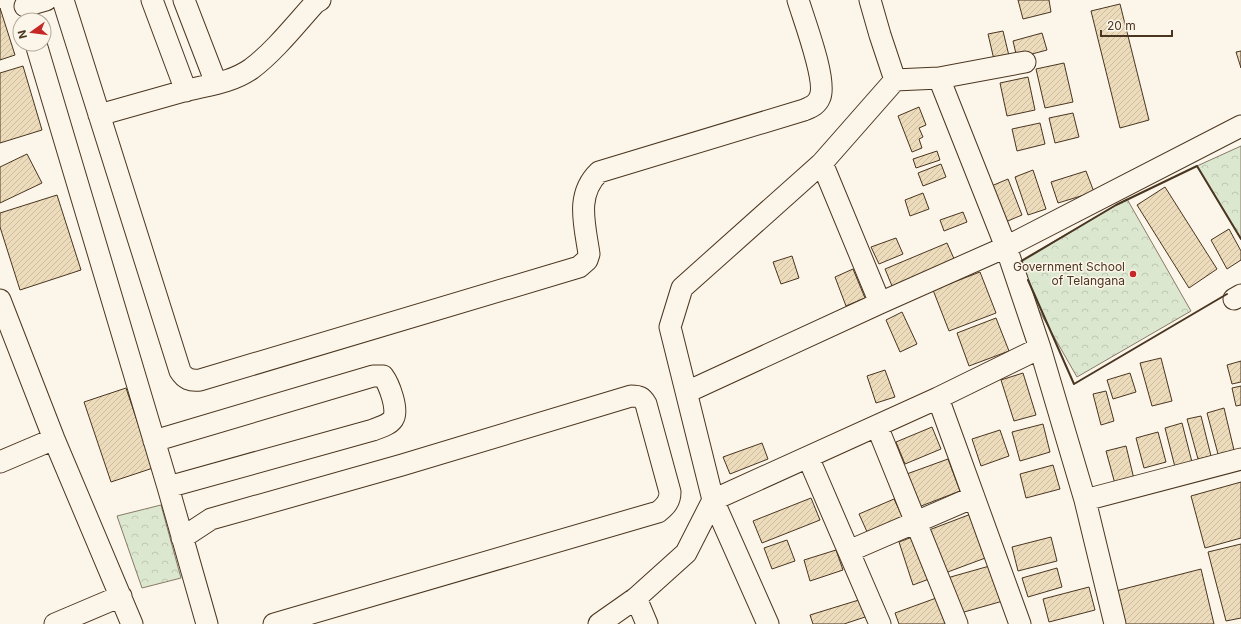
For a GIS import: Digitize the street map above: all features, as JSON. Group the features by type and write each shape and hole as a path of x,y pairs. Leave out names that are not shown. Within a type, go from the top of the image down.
{"street":[{"path":"26,9 46,0"},
{"path":"63,0 180,371 188,379 194,380 200,380 580,267 587,260 589,254 583,206 591,182 599,172 804,110 817,103 822,87 819,68 798,0"},
{"path":"152,0 186,90"},
{"path":"184,0 216,84"},
{"path":"99,115 186,90 233,79 252,68 270,52 320,0"},
{"path":"870,0 895,80"},
{"path":"38,52 168,487 207,624"},
{"path":"768,624 713,500 670,327 682,288 822,163 895,80 939,78 1025,62"},
{"path":"939,78 1006,247 1040,348 1085,500 1115,624"},
{"path":"687,392 1006,247 1241,126"},
{"path":"822,163 880,303"},
{"path":"0,300 54,439 132,624"},
{"path":"599,624 636,598 686,553 713,500 938,398 1040,348"},
{"path":"154,441 373,376 383,376 387,381 390,390 395,412 394,418 389,424 373,430 168,487"},
{"path":"180,532 211,519 410,463 631,396 638,396 643,399 646,404 670,492 670,498 667,504 658,512 274,624"},
{"path":"938,398 1020,624"},
{"path":"877,426 957,624"},
{"path":"0,462 54,439"},
{"path":"808,457 880,624"},
{"path":"1085,500 1241,459"},
{"path":"849,551 974,497"},
{"path":"54,624 121,596"},
{"path":"636,598 647,624"}],"green space":[{"path":"1241,146 1241,239 1197,166"},
{"name":"Government School of Telangana","path":"1127,199 1191,311 1077,377 1013,265"},
{"path":"161,505 181,578 142,588 117,516"}],"building":[{"path":"1018,0 1049,0 1051,12 1023,19"},
{"path":"1120,4 1149,120 1120,128 1091,11"},
{"path":"0,8 12,46 12,52 14,52 15,55 0,60"},
{"path":"1003,31 1010,60 995,64 988,34"},
{"path":"1042,33 1047,50 1017,58 1013,41"},
{"path":"1241,51 1241,68 1236,52"},
{"path":"1064,63 1073,102 1045,108 1036,69"},
{"path":"23,66 42,130 0,143 0,73"},
{"path":"1028,77 1035,110 1007,116 1000,83"},
{"path":"919,107 926,125 919,128 923,137 919,139 922,148 912,152 898,116"},
{"path":"1073,113 1079,137 1055,143 1049,118"},
{"path":"1040,123 1045,144 1017,151 1012,129"},
{"path":"937,151 940,160 916,168 913,159"},
{"path":"27,154 42,183 0,203 0,167"},
{"path":"941,164 946,177 923,186 918,173"},
{"path":"1033,170 1046,209 1028,215 1015,177"},
{"path":"1086,171 1094,192 1058,203 1051,182"},
{"path":"1008,179 1022,215 1003,223 989,187"},
{"path":"1165,187 1217,269 1189,288 1137,205"},
{"path":"923,193 929,209 910,216 905,200"},
{"path":"57,195 81,270 20,290 0,227 0,213"},
{"path":"963,212 967,222 944,231 940,220"},
{"path":"1229,229 1241,251 1241,260 1227,269 1211,240"},
{"path":"896,238 903,254 879,264 871,247"},
{"path":"947,243 955,261 892,286 885,269"},
{"path":"792,256 799,278 781,284 773,262"},
{"path":"853,269 865,298 846,306 835,277"},
{"path":"980,272 996,313 949,331 933,290"},
{"path":"902,312 917,344 900,352 886,320"},
{"path":"996,318 1009,351 969,366 957,333"},
{"path":"1161,358 1172,401 1152,406 1140,363"},
{"path":"1241,361 1241,382 1232,384 1227,365"},
{"path":"885,370 895,397 876,403 867,376"},
{"path":"1023,373 1036,415 1014,421 1001,380"},
{"path":"1130,373 1136,392 1113,399 1107,380"},
{"path":"1241,386 1241,405 1236,406 1232,388"},
{"path":"126,388 153,468 111,482 84,402"},
{"path":"1106,391 1114,421 1101,425 1093,394"},
{"path":"1224,408 1234,450 1218,454 1207,413"},
{"path":"1201,416 1211,456 1198,459 1187,419"},
{"path":"1182,423 1192,462 1175,467 1165,428"},
{"path":"1043,424 1050,452 1020,461 1012,432"},
{"path":"932,427 941,449 905,464 896,442"},
{"path":"1000,430 1009,456 981,466 972,439"},
{"path":"1158,432 1166,462 1144,468 1136,438"},
{"path":"762,443 768,459 730,474 723,457"},
{"path":"1126,446 1134,479 1115,484 1106,451"},
{"path":"948,459 960,491 916,508 904,475"},
{"path":"1053,465 1060,489 1026,498 1020,474"},
{"path":"1241,482 1241,538 1205,548 1191,496"},
{"path":"811,498 820,520 762,543 753,521"},
{"path":"894,499 903,518 868,534 859,514"},
{"path":"971,514 988,557 945,573 929,530"},
{"path":"915,536 929,579 913,585 899,542"},
{"path":"1051,537 1057,561 1018,571 1012,547"},
{"path":"787,540 795,561 772,569 764,548"},
{"path":"1241,544 1241,618 1226,621 1208,552"},
{"path":"836,550 843,570 810,581 804,560"},
{"path":"993,565 1003,601 957,614 947,578"},
{"path":"1057,568 1062,587 1028,597 1022,578"},
{"path":"1201,569 1214,624 1121,624 1112,592"},
{"path":"1089,587 1095,610 1049,622 1043,599"},
{"path":"939,597 948,624 899,624 895,613"},
{"path":"862,599 868,616 844,624 813,624 810,615"}],"wall":[{"path":"1021,263 1020,262 1116,205 1197,166 1241,239"},
{"path":"1028,280 1074,384 1227,294"}],"place":[{"name":"Government School of Telangana","path":"1133,274"}]}
